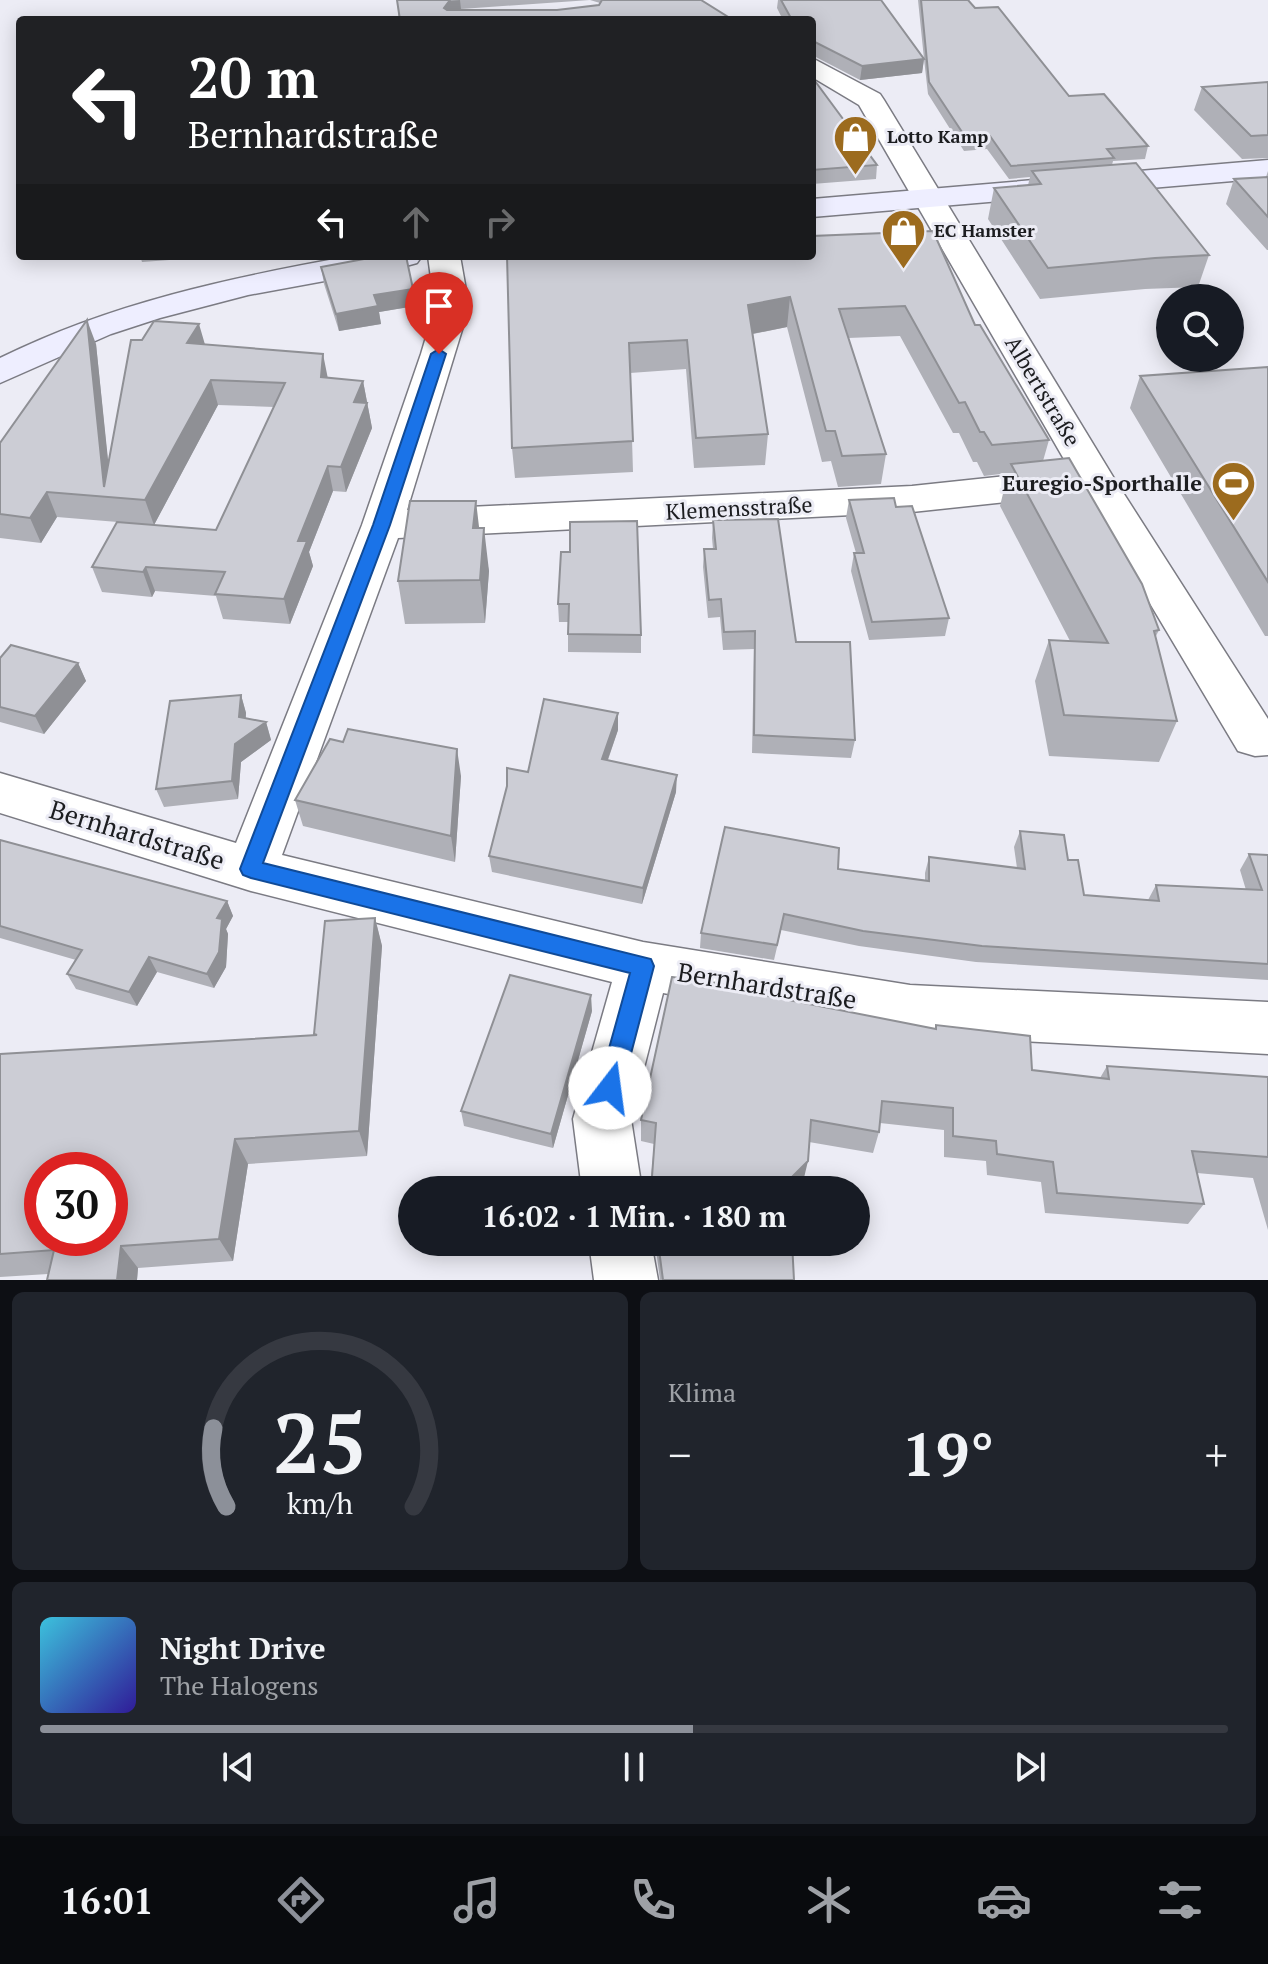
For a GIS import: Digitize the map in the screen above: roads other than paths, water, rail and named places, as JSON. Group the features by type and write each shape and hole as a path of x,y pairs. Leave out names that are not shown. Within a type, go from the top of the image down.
{"street":[{"name":"Albertstraße","path":"816,68 870,100 1096,480 1255,738 1268,737"},
{"path":"816,208 1268,169"},
{"path":"0,372 76,333 150,307 225,288 383,260"},
{"path":"251,869 382,525 452,307 445,260"},
{"name":"Klemensstraße","path":"382,525 912,499 1096,480"},
{"name":"Bernhardstraße","path":"0,793 251,869 643,966 910,1010 1268,1028"},
{"path":"610,1176 602,1119 643,966"},
{"path":"622,1256 626,1280"}],"place":[{"name":"Lotto Kamp","path":"856,176"},
{"name":"EC Hamster","path":"903,270"},
{"name":"Euregio-Sporthalle","path":"1233,522"}]}
